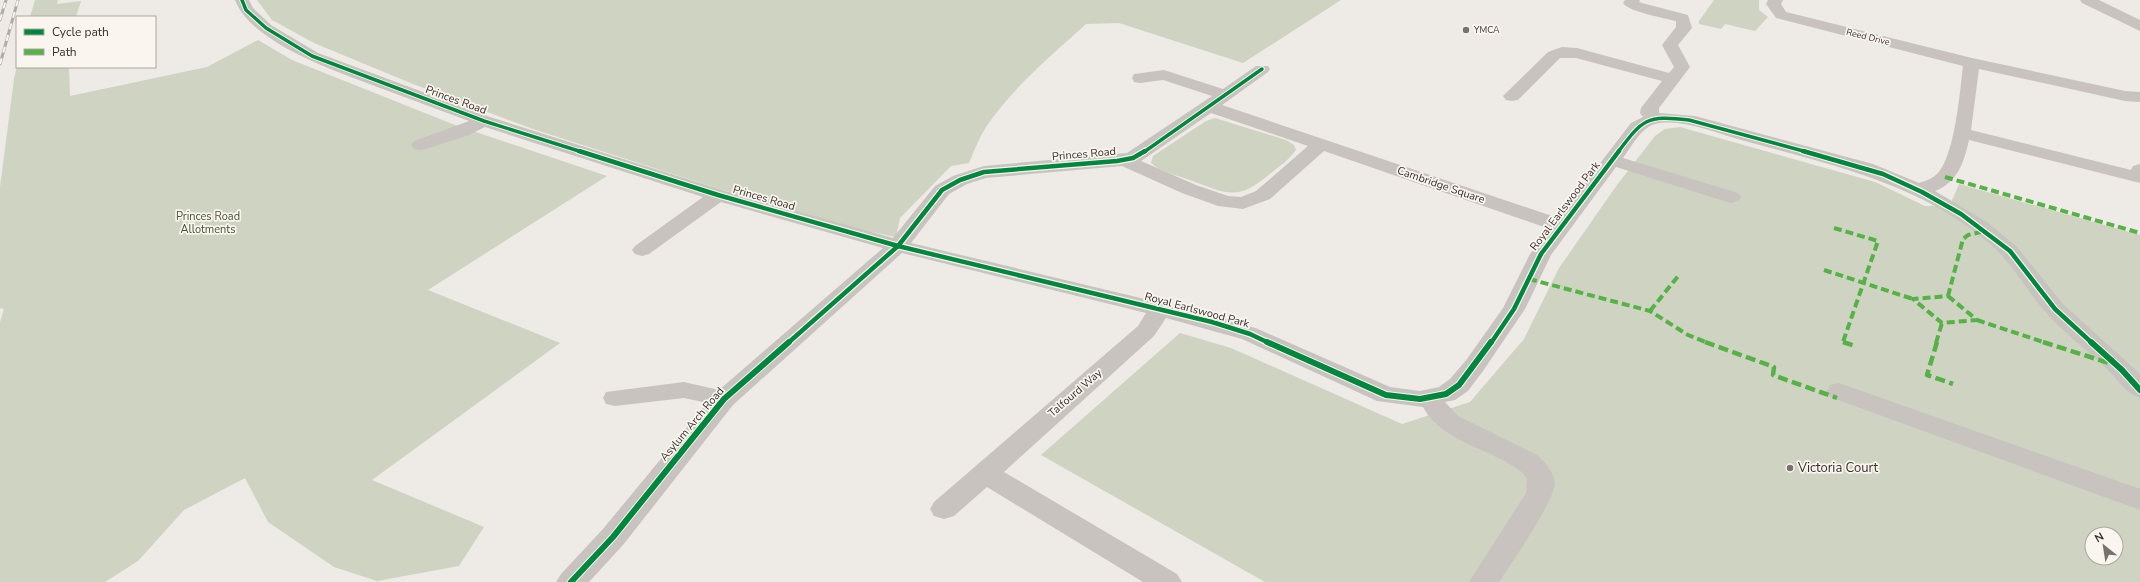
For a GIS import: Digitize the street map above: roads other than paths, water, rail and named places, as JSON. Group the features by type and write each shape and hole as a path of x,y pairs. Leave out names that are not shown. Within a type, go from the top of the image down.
{"street":[{"name":"Princes Road","path":"242,0 246,10 266,28 312,56 484,121 718,195 898,246 936,197 950,185 972,175 994,170 1125,160 1144,152 1262,69"},
{"path":"1632,0 1630,3 1637,6 1683,18 1683,30 1670,45 1682,64 1673,80 1650,108 1649,114 1655,119"},
{"name":"Reed Drive","path":"1776,0 1773,4 1781,15 1972,63 2125,96 2140,97"},
{"path":"2087,0 2140,26"},
{"path":"1512,96 1554,55 1562,52 1577,53 1673,80"},
{"path":"1917,190 1934,184 1946,177 1952,167 1962,133 1972,63"},
{"path":"1140,78 1164,75 1226,95"},
{"name":"Cambridge Square","path":"1211,106 1562,226"},
{"name":"Royal Earlswood Park","path":"898,246 1199,318 1250,334 1386,394 1408,399 1431,399 1446,394 1452,390 1475,365 1514,310 1534,265 1637,127 1644,122 1655,119 1675,118 1702,123 1866,168 1893,177 1917,190 1972,223 2004,245 2016,257 2039,291 2059,313 2121,367 2140,390"},
{"path":"421,146 463,131 484,121"},
{"path":"1962,133 2139,178 2140,170"},
{"path":"1125,160 1141,169 1196,191 1231,203 1243,204 1263,195 1321,144"},
{"path":"1612,160 1731,197"},
{"path":"642,250 718,195"},
{"name":"Asylum Arch Road","path":"570,582 613,537 724,399 898,246"},
{"name":"Talfourd Way","path":"944,509 1146,331 1160,309"},
{"path":"615,398 684,390 724,399"},
{"path":"1839,391 2140,500"},
{"path":"1431,399 1437,410 1448,422 1522,459 1533,466 1540,477 1542,485 1538,496 1484,582"},
{"path":"985,473 1167,582"}],"railway":[{"path":"0,20 6,0"},
{"path":"0,64 18,0"}],"place":[{"name":"YMCA","path":"1466,30"},
{"name":"Victoria Court","path":"1790,468"}],"park label":[{"name":"Princes Road Allotments","path":"208,222"}]}
